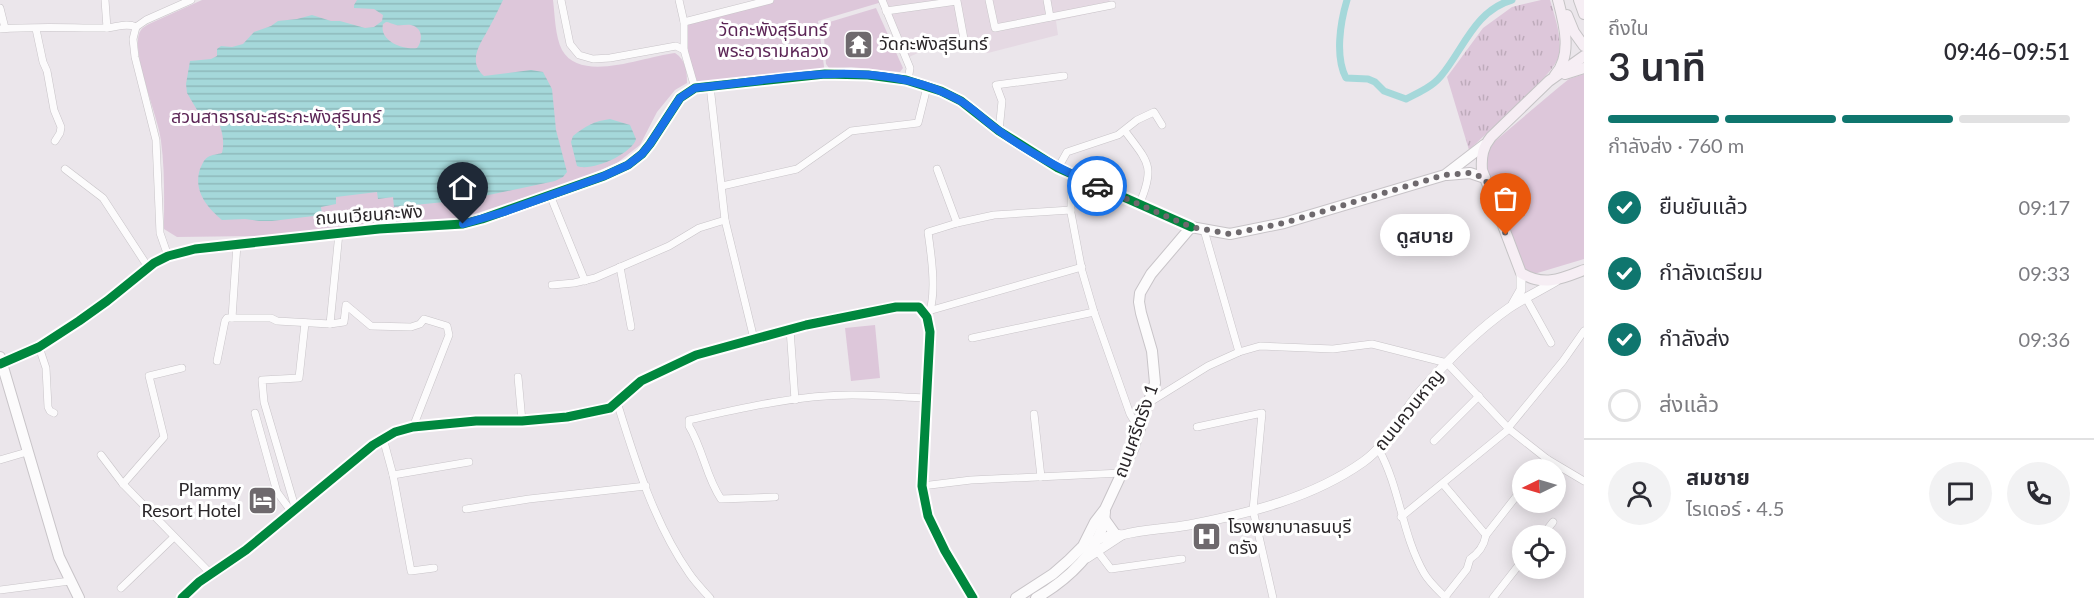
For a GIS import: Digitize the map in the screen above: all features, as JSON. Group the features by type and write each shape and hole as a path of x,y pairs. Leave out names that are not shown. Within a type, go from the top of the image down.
{"main road":[{"path":"1558,0 1574,32 1584,46"},
{"path":"1444,175 1484,146 1558,71 1565,53 1565,32 1558,0"},
{"path":"1580,0 1584,12"},
{"path":"1549,81 1584,56"},
{"path":"1549,81 1584,68"},
{"path":"1484,146 1481,160 1485,178 1521,273 1534,280 1556,281 1584,270"},
{"path":"1191,227 1230,234 1254,231 1444,175 1470,173 1485,178"},
{"name":"ถนนศรีตรัง 1","path":"1087,558 1140,431 1155,383 1155,367 1141,313 1140,293 1151,274 1191,227"},
{"path":"1,361 59,557 79,598"},
{"path":"1105,514 1118,534"},
{"name":"ถนนศรีตรัง 1","path":"1083,546 1095,522 1105,514"},
{"name":"ถนนควนหาญ","path":"1016,598 1053,574 1083,546"},
{"name":"ถนนควนหาญ","path":"1040,597 1087,558"}],"street":[{"path":"105,0 107,28"},
{"path":"168,256 160,233 156,140 135,57 133,39 136,27 146,20 190,0"},
{"path":"561,0 570,44 579,54 593,59 676,46 684,51"},
{"path":"679,0 684,22 684,51 695,88 825,74 868,75 908,81 961,101 999,131 1058,168 1191,227"},
{"path":"684,22 770,0"},
{"path":"882,0 910,68 908,81"},
{"path":"989,0 995,28 1112,5"},
{"path":"1047,0 1050,17"},
{"path":"886,12 918,3 957,1 964,39"},
{"path":"0,8 2,28 107,28 130,24 136,27"},
{"path":"36,29 54,110 61,127 55,141"},
{"path":"999,131 1002,101 996,85 1064,76"},
{"path":"711,86 725,220 754,339"},
{"path":"722,186 797,169 851,131 918,123 927,87"},
{"name":"ถนนเวียนกะพัง","path":"1,361 39,346 107,301 148,267 168,256 195,249 237,244 339,233 463,224 550,195 628,165 650,144 680,98 695,88"},
{"path":"1058,168 1067,152 1125,131 1137,120 1154,112 1162,125"},
{"path":"1125,131 1149,167 1138,205"},
{"path":"65,169 103,198 148,267"},
{"path":"937,169 957,223"},
{"path":"1071,173 1071,210 1082,267 1094,312 1130,414 1140,431"},
{"path":"550,195 585,281"},
{"path":"973,598 945,551 928,516 922,486 932,271 928,232 994,214 1071,210"},
{"path":"552,285 585,281 669,246 699,228 725,220"},
{"path":"1204,230 1239,352"},
{"path":"330,324 339,233"},
{"path":"232,318 237,244"},
{"path":"620,267 631,327"},
{"path":"182,598 210,573 246,550 293,509 383,438 413,427 477,421 522,421 567,417 610,408 641,381 696,355 790,329 896,307 919,307 930,313 1082,267"},
{"path":"1510,308 1521,290 1521,273"},
{"name":"ถนนควนหาญ","path":"1083,546 1096,539 1118,534 1190,525 1253,510 1315,490 1353,469 1378,450 1419,394 1484,327 1510,308 1556,281"},
{"path":"1526,298 1551,343"},
{"path":"217,361 227,318 272,318 277,321 330,324 344,322 346,305 371,326 411,327 420,324 423,319 447,326 449,335 413,427"},
{"path":"972,338 1094,312"},
{"path":"293,509 264,402 262,380 299,378 305,323"},
{"path":"790,329 795,400"},
{"path":"1401,517 1508,429 1584,331"},
{"path":"1150,402 1208,366 1239,352 1260,346 1333,349 1372,344 1447,363 1508,429 1547,459"},
{"path":"39,346 46,368 48,407 54,413"},
{"path":"123,483 164,437 148,376 182,369"},
{"path":"518,377 522,421"},
{"path":"775,497 721,499 712,486 688,420 752,406 795,400 850,395 926,398"},
{"path":"1434,441 1479,396"},
{"path":"617,402 630,446 658,518 690,575 710,598"},
{"path":"1197,427 1262,412 1253,510 1273,598"},
{"path":"255,414 277,492 293,509"},
{"path":"1034,414 1041,477"},
{"path":"383,438 393,475 411,571 435,568"},
{"path":"1378,450 1388,470 1401,517 1416,558 1425,576 1445,598 1467,569 1470,559 1478,554 1486,535 1512,502"},
{"path":"0,460 27,452"},
{"path":"101,455 123,483 210,573"},
{"path":"393,475 469,462"},
{"path":"1566,470 1584,481"},
{"path":"922,486 971,480 1122,473"},
{"path":"1443,484 1486,535"},
{"path":"466,509 646,486"},
{"name":"ถนนควนหาญ","path":"1087,558 1098,552 1118,534"},
{"path":"121,588 174,537"},
{"path":"1098,552 1111,568 1182,559"},
{"path":"1493,598 1512,574"},
{"path":"0,590 70,581"}],"shaded area":[{"path":"884,0 1109,0 1115,8 1056,21 1058,35 988,53 944,45 929,48 909,57"}],"green space":[{"name":"สวนสาธารณะสระกะพังสุรินทร์","path":"202,0 553,0 558,39 562,50 571,60 583,65 598,67 675,53 682,59 685,66 687,83 675,90 657,112 640,145 617,163 572,182 462,218 379,223 263,236 177,237 164,229 164,174 161,141 141,67 138,39 141,30 146,26"},
{"name":"วัดกะพังสุรินทร์ พระอารามหลวง","path":"770,0 882,0 882,2 818,21 825,74 695,88 684,50 684,23"},
{"path":"1550,0 1558,27 1560,48 1555,64 1534,89 1469,150 1447,77 1483,28 1512,7"},
{"path":"876,8 903,68 900,72 851,67 829,68 826,64 823,24"},
{"path":"1584,74 1584,259 1534,274 1523,270 1506,229 1489,178 1487,154 1494,142 1559,87 1569,79"},
{"path":"875,325 880,378 851,381 845,328"}],"water":[{"name":"สวนสาธารณะสระกะพังสุรินทร์","path":"357,0 503,0 477,51 476,64 484,76 531,70 543,72 552,89 556,130 567,172 563,177 555,181 465,200 394,207 393,197 378,199 377,192 336,197 336,204 321,207 322,215 272,221 222,220 203,198 198,177 205,159 222,153 222,135 216,118 205,118 200,115 187,93 186,84 190,61 211,59 217,56 217,49 221,46 232,47 243,44 254,32 278,21 312,15 365,28 374,27 382,21 383,15 374,9 354,8","holes":["386,22 411,25 418,29 421,38 417,48 399,46 388,40 383,30 383,24"]},
{"path":"610,119 630,125 636,139 633,145 619,156 601,164 577,166 571,142 573,136 590,125"}],"waterway":[{"path":"1347,0 1340,40 1341,60 1346,78 1368,79 1384,91 1406,99 1437,80 1488,12 1512,0"}],"cycle path":[{"path":"0,364 39,347 107,301 154,263 168,256 195,249 379,229 463,224 604,176 628,165 642,154 680,98 695,88 825,74 868,75 906,80 941,91 961,101 999,131 1058,168 1191,227"},
{"path":"182,598 199,582 246,550 373,445 395,432 413,427 476,421 522,421 567,417 610,408 641,381 696,355 806,325 896,307 919,307 927,317 930,332 922,486 928,516 945,551 973,598"}],"way so far":[{"path":"1097,186 1191,227 1230,234 1254,231 1284,223 1444,175 1470,173 1485,178 1506,235"}],"place":[{"name":"วัดกะพังสุรินทร์","path":"858,44"},
{"name":"ดูสบาย","path":"1506,235"},
{"name":"Plammy Resort Hotel","path":"262,500"},
{"name":"โรงพยาบาลธนบุรี ตรัง","path":"1207,537"}],"route":[{"path":"463,224 504,212 628,165 650,144 680,98 695,88 825,74 868,75 906,80 941,91 961,101 999,131 1041,158 1097,186"}]}
